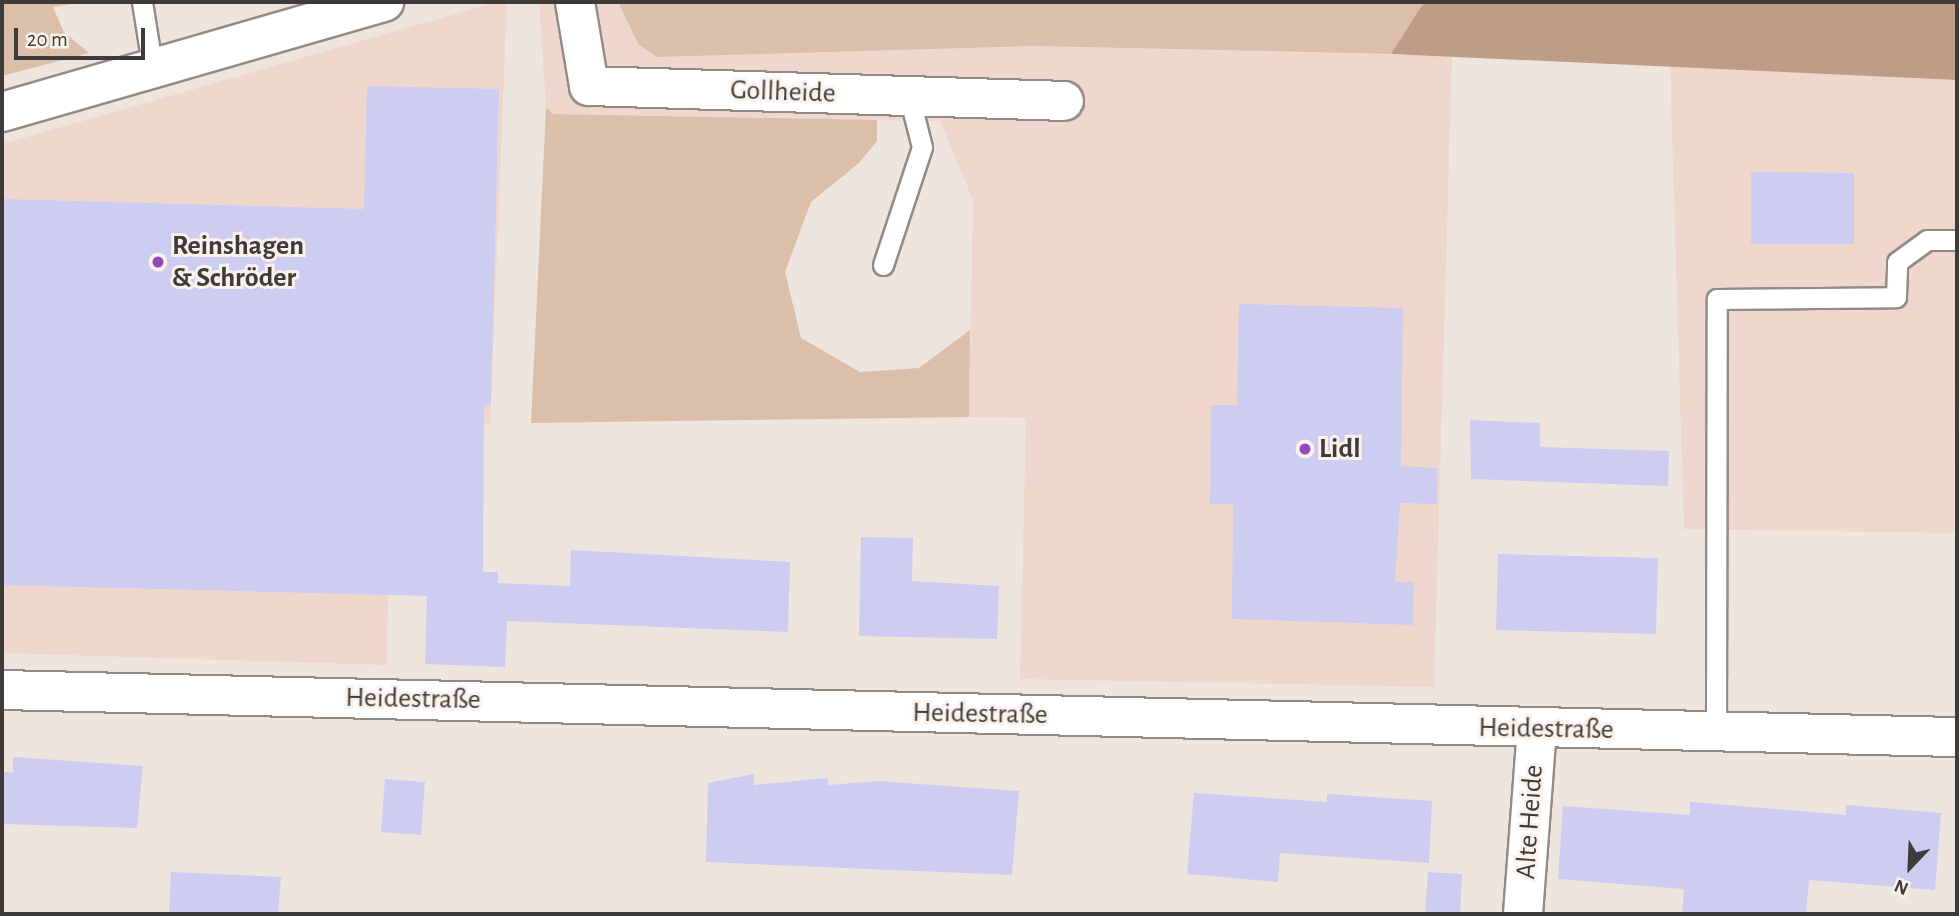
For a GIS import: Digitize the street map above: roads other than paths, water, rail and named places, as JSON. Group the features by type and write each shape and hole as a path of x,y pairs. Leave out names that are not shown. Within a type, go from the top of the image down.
{"street":[{"path":"2,112 153,71 384,2"},
{"name":"Gollheide","path":"575,2 589,86 1064,102"},
{"name":"Heidestraße","path":"2,690 1537,730 1957,737"},
{"name":"Alte Heide","path":"1523,914 1537,730"}],"lane":[{"path":"142,2 153,71"},
{"path":"883,265 922,147 909,96"},
{"path":"1716,733 1717,299 1896,297 1897,262 1927,240 1957,240"}],"place":[{"name":"Reinshagen & Schröder","path":"158,262"},
{"name":"Lidl","path":"1305,449"}]}
